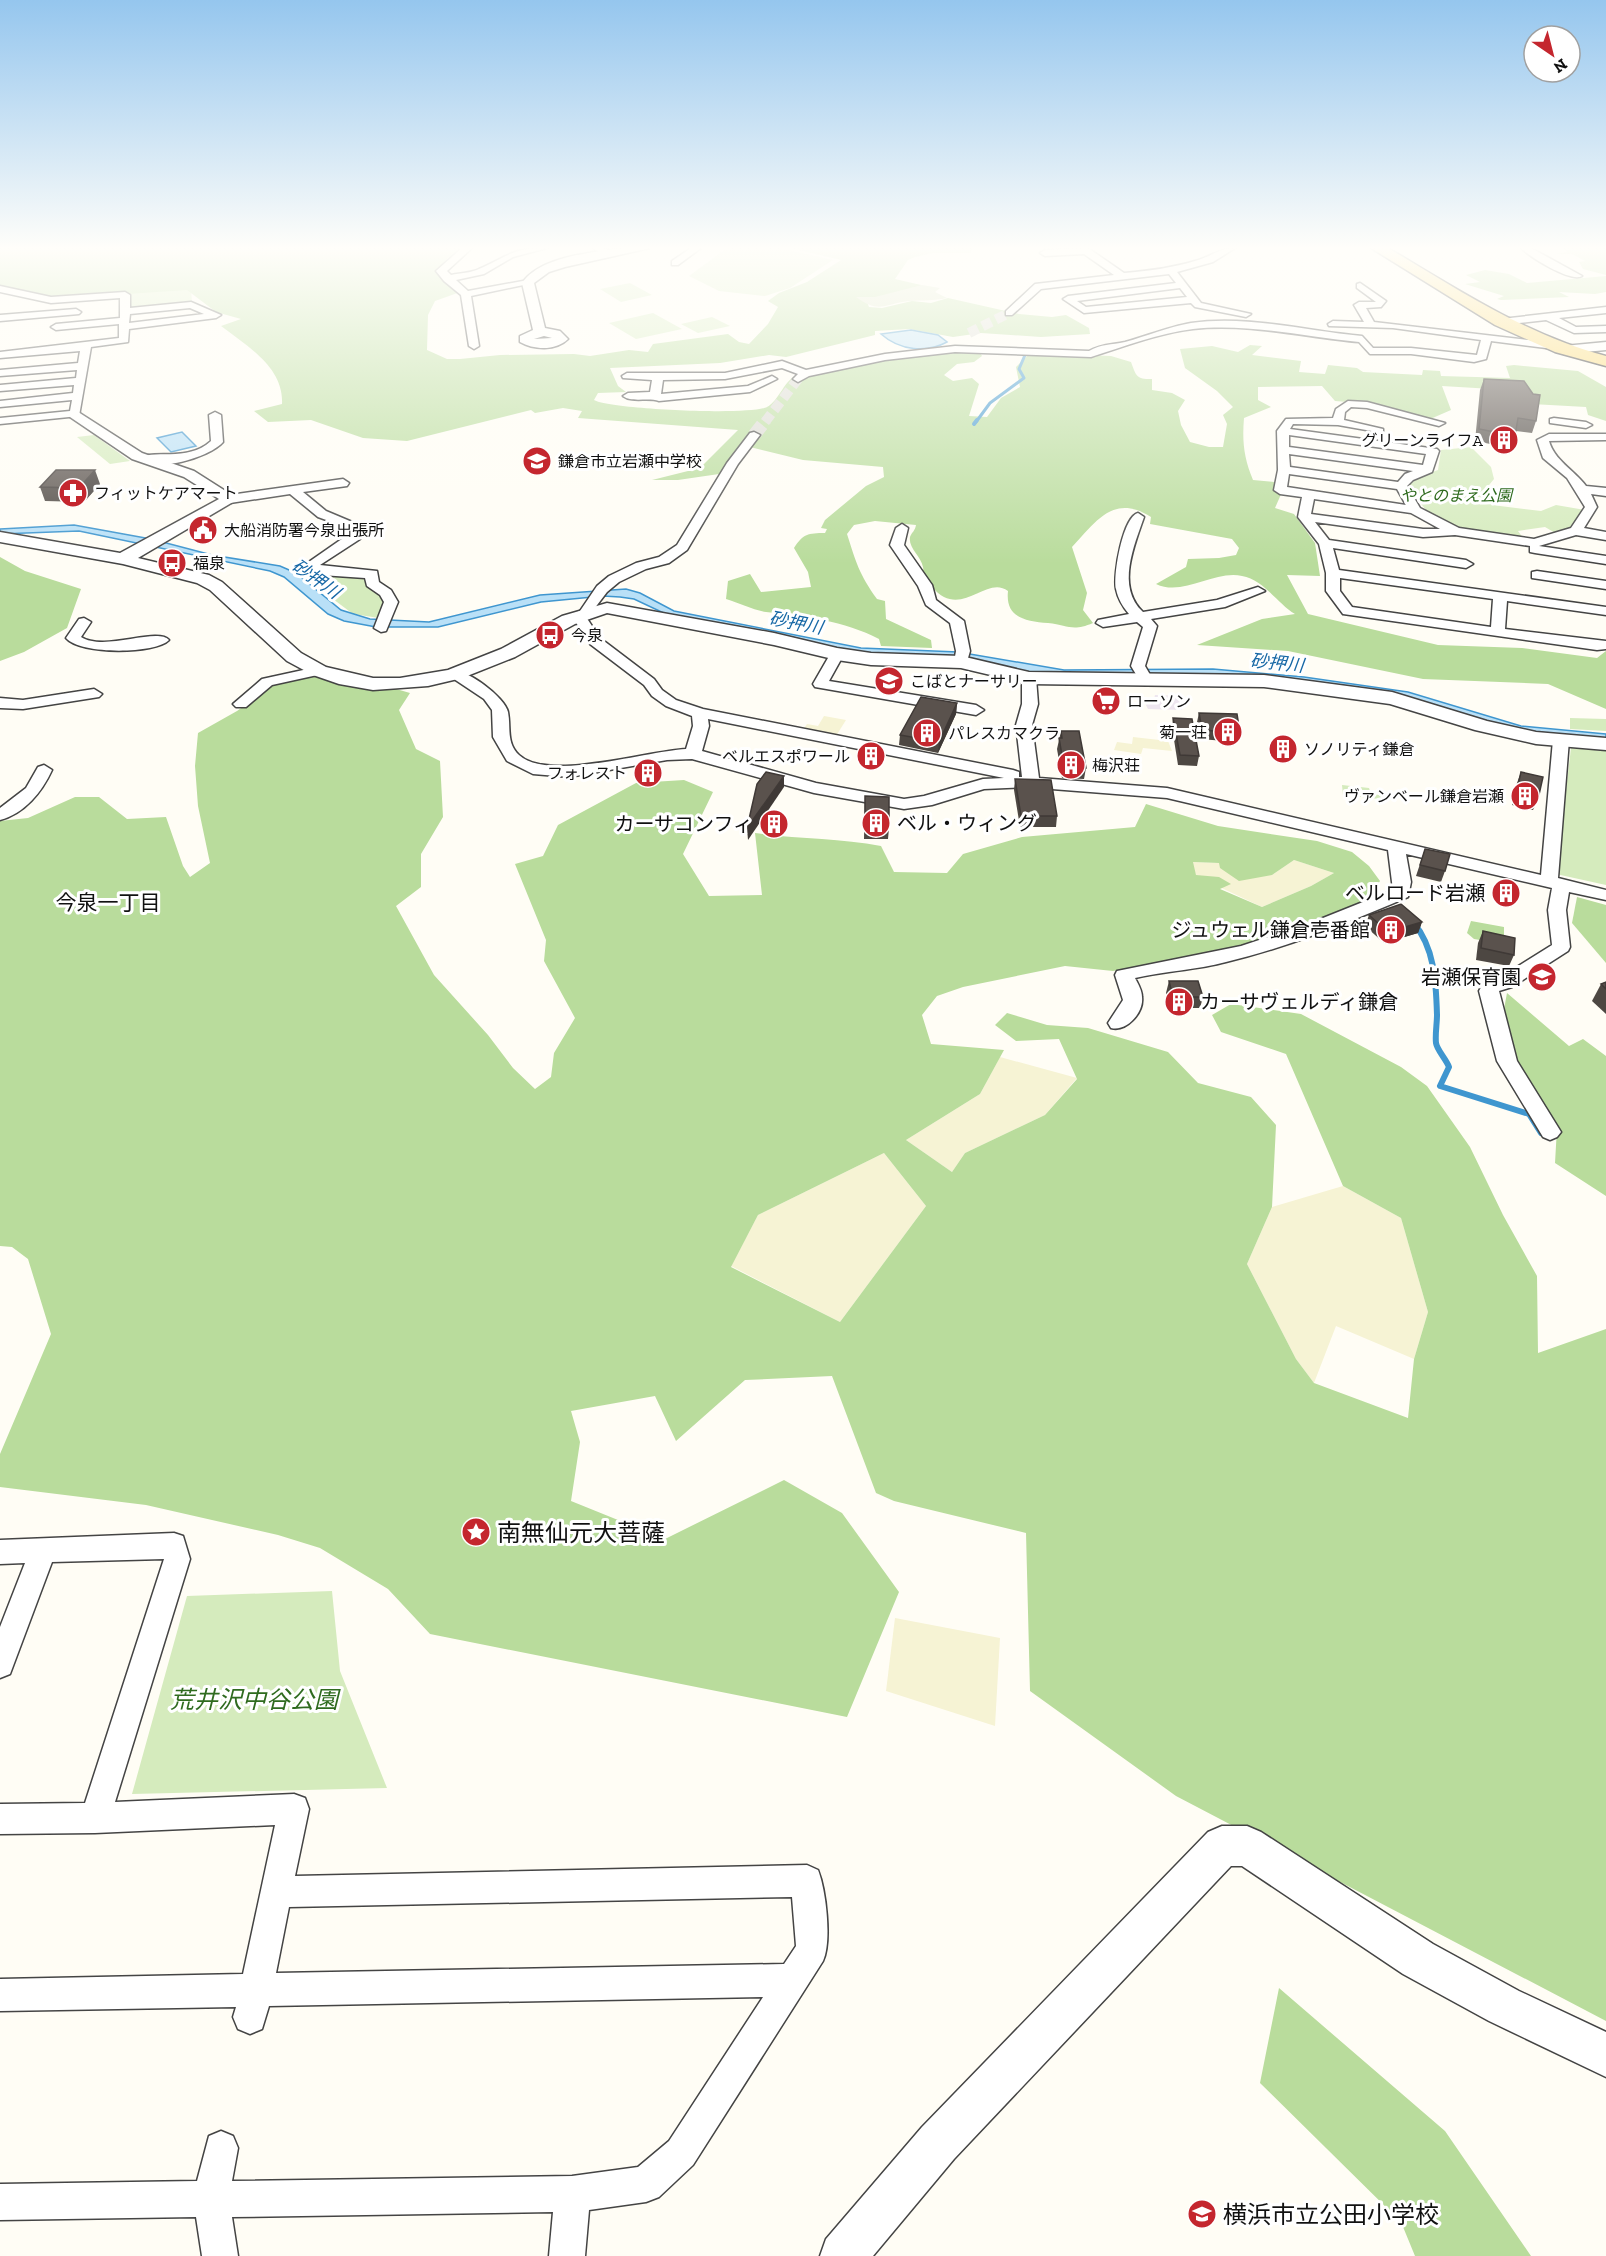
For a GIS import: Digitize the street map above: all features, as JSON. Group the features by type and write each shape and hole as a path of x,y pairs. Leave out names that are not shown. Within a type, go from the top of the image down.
{"main road":[{"path":"1578,353 1606,361"}],"street":[{"path":"0,356 21,353"},
{"path":"0,356 26,353"},
{"path":"75,414 85,353"},
{"path":"627,376 707,377 758,373 782,364 801,376 885,357 918,353"},
{"path":"1071,353 1092,353"},
{"path":"1429,353 1474,359 1482,357 1483,353"},
{"path":"0,373 82,366"},
{"path":"628,396 655,395 659,398 703,395 750,389 773,380 758,373"},
{"path":"655,395 658,376"},
{"path":"0,388 80,381"},
{"path":"0,404 78,396"},
{"path":"1338,422 1340,411 1347,404 1367,405 1439,423"},
{"path":"0,421 75,414 144,459 189,474 235,496"},
{"path":"144,459 176,458 212,449 217,442 215,415"},
{"path":"1411,448 1413,440 1338,422 1297,419 1290,421 1283,431 1284,470 1280,490 1415,510"},
{"path":"1554,421 1583,423 1606,435"},
{"path":"1283,431 1433,451 1428,469"},
{"path":"0,537 123,559 203,579 216,586 293,656 317,671 343,681 378,685 456,674 486,663 530,642 590,603 614,579 641,566 664,560 682,547 733,463 754,435"},
{"path":"1590,507 1582,489 1560,463 1547,455 1543,440 1549,437 1606,435"},
{"path":"1284,450 1428,469"},
{"path":"1401,486 1409,477 1428,469"},
{"path":"1284,470 1401,486"},
{"path":"123,559 235,496 294,491 343,483"},
{"path":"1401,486 1415,510 1465,545"},
{"path":"1582,489 1606,492"},
{"path":"294,491 322,514 357,527 355,536 310,566 321,571 372,574 372,583 386,593 391,602 381,628"},
{"path":"1304,517 1309,495"},
{"path":"1590,507 1606,510"},
{"path":"1576,531 1590,507"},
{"path":"1138,517 1121,570 1121,583 1133,609 1150,626 1143,674"},
{"path":"1304,517 1325,543 1333,573 1333,591 1348,611 1597,646 1606,645"},
{"path":"1304,517 1423,533 1465,545"},
{"path":"902,528 897,545 912,566 913,572 925,585 925,593 936,609 957,621 962,658"},
{"path":"1534,546 1576,531 1606,536"},
{"path":"1325,543 1534,546 1606,560"},
{"path":"1465,545 1465,591"},
{"path":"1534,546 1539,601"},
{"path":"1333,573 1606,611"},
{"path":"1537,575 1606,585"},
{"path":"1103,623 1220,604 1258,591"},
{"path":"1498,632 1500,596"},
{"path":"590,603 774,639 837,654 871,658 962,658 1029,678 1143,674 1264,681 1392,698 1482,726 1536,738 1606,744"},
{"path":"590,603 595,641 649,682 657,693 671,703 699,713 1016,776 1028,783"},
{"path":"84,622 73,638 85,645 96,647 162,640"},
{"path":"837,654 820,684 976,710"},
{"path":"241,704 267,682 317,671"},
{"path":"456,674 489,696 500,710 501,737 513,758 533,770 569,772 667,755 693,754 803,786 869,800 904,804 926,801 983,784 1028,783 1116,787 1167,793 1606,895"},
{"path":"1028,783 1024,725 1030,704 1029,678"},
{"path":"0,703 13,706 75,694 94,694"},
{"path":"693,754 702,726 699,713"},
{"path":"1550,1132 1507,1061 1489,991 1492,984 1505,983 1562,948 1555,884 1561,740"},
{"path":"0,815 25,800 33,792 44,770"},
{"path":"1118,1023 1132,1008 1134,1000 1124,975 1149,967 1222,957 1312,930 1402,893 1404,884 1396,857 1397,847"},
{"path":"0,1552 174,1545 177,1559 95,1818"},
{"path":"0,1664 42,1551"},
{"path":"0,1819 95,1818 294,1809 252,2003"},
{"path":"843,2256 938,2143 1222,1846 1247,1846 1418,1959 1504,2006 1606,2055"},
{"path":"0,2202 572,2194 646,2184 681,2153 812,1950 807,1881 277,1892"},
{"path":"0,1995 252,2003 792,1980"},
{"path":"220,2256 211,2198 221,2148"},
{"path":"567,2256 572,2194"}],"shaded area":[{"path":"1155,695 1183,696 1182,710 1148,709 1145,703 1154,699"},
{"path":"824,716 846,720 836,736 803,730 807,724 818,726"},
{"path":"1133,737 1168,741 1172,751 1143,748 1141,754 1114,750 1117,742 1132,744"},
{"path":"1294,860 1334,873 1311,886 1262,907 1196,876 1192,862 1219,863 1272,875"},
{"path":"1000,1057 1077,1078 1045,1115 965,1153 952,1172 906,1140 980,1094"},
{"path":"884,1153 926,1206 840,1322 731,1266 758,1215"},
{"path":"1343,1186 1401,1218 1428,1312 1414,1359 1336,1326 1314,1383 1296,1359 1247,1264 1272,1207"},
{"path":"895,1618 1000,1638 995,1726 886,1691"}],"green space":[{"path":"256,353 434,353 447,359 460,359 500,355 801,353 786,357 769,355 720,363 610,368 618,386 626,392 598,393 594,400 650,409 735,411 767,407 789,380 798,375 888,358 931,353 981,353 982,356 974,362 957,364 944,375 953,381 972,378 979,384 969,416 987,417 1001,398 1020,387 1016,367 1030,353 1111,356 1131,362 1140,377 1152,379 1152,390 1172,393 1185,400 1178,411 1181,425 1190,442 1209,447 1223,447 1227,424 1223,415 1233,407 1217,391 1185,368 1181,353 1254,353 1252,355 1301,361 1299,372 1325,374 1328,365 1357,368 1363,372 1422,375 1423,370 1440,371 1441,376 1510,378 1506,366 1578,371 1606,387 1606,421 1588,415 1586,407 1532,404 1526,391 1442,386 1451,410 1428,420 1373,404 1335,401 1322,386 1258,387 1258,400 1271,407 1244,418 1244,442 1253,480 1274,482 1274,489 1282,492 1275,508 1294,514 1315,543 1320,576 1287,575 1308,614 1438,645 1522,648 1597,658 1606,651 1606,709 1548,684 1423,679 1288,651 1197,645 1262,619 1295,614 1264,587 1242,576 1231,575 1188,586 1166,587 1156,584 1186,567 1188,559 1236,555 1239,548 1232,539 1150,524 1151,517 1138,510 1126,508 1116,509 1106,514 1072,547 1087,593 1083,610 1093,623 1075,627 1032,621 1019,616 1010,607 1008,591 1000,587 991,588 963,599 953,600 943,596 924,577 922,563 911,545 910,537 916,525 875,521 854,525 847,534 853,552 871,590 877,599 885,601 886,619 931,640 932,648 881,646 879,639 852,628 809,618 761,611 726,599 728,581 750,574 761,592 811,587 808,572 794,548 807,535 825,533 827,529 821,528 825,520 866,486 884,477 883,467 803,460 750,447 756,439 746,437 719,474 678,480 652,480 700,468 738,430 578,418 582,411 563,408 535,413 531,410 407,441 363,438 311,420 268,422 254,411 282,404 281,391 277,379"},
{"path":"94,435 130,461 110,464 77,437"},
{"name":"やとのまえ公園","path":"1471,447 1491,467 1494,479 1485,490 1492,505 1541,511 1556,505 1585,510 1572,530 1557,534 1545,527 1518,531 1523,538 1462,530 1431,517 1408,486 1412,479 1438,470 1441,450"},
{"path":"0,557 25,571 81,589 67,628 24,652 0,661"},
{"path":"304,567 321,573 364,577 367,585 379,590 387,602 379,618 353,614 297,572"},
{"path":"341,673 410,693 399,710 416,749 440,761 443,817 421,854 421,887 396,906 434,975 488,1035 513,1068 535,1089 551,1077 554,1053 575,1018 544,961 546,940 515,864 543,856 558,825 636,783 684,780 713,792 683,854 709,896 762,895 755,833 881,846 894,872 947,873 963,854 1022,837 1135,827 1146,804 1218,826 1317,841 1352,852 1369,866 1380,881 1367,901 1256,943 1113,971 1065,966 963,987 937,996 922,1015 931,1044 1004,1050 980,1094 906,1140 952,1172 965,1153 1045,1115 1077,1079 1059,1039 1016,1041 995,1025 1007,1013 1047,1025 1088,1028 1168,1052 1198,1083 1251,1097 1276,1125 1272,1207 1247,1264 1296,1359 1314,1383 1408,1418 1414,1359 1428,1312 1401,1218 1343,1186 1286,1054 1221,1032 1212,1015 1231,1004 1301,1014 1401,1067 1427,1086 1470,1147 1503,1215 1537,1276 1538,1353 1606,1329 1606,2021 1176,1796 1030,1691 1026,1533 894,1501 876,1493 832,1376 745,1380 676,1441 655,1396 571,1411 580,1442 571,1501 665,1539 784,1480 842,1513 899,1592 847,1717 430,1634 388,1589 320,1548 278,1535 146,1505 0,1487 0,1454 51,1334 28,1259 12,1247 0,1246 0,821 28,818 75,797 99,797 127,819 166,817 183,866 190,877 210,863 198,806 195,766 198,733 237,711 278,682","holes":["1294,860 1334,873 1311,886 1262,907 1220,889 1231,884 1219,877 1196,875 1193,862 1219,863 1220,868 1239,881 1272,875","884,1153 926,1206 840,1322 731,1267 758,1215"]},
{"path":"1570,718 1606,719 1606,731 1570,729"},
{"path":"1571,748 1606,751 1606,885 1556,874"},
{"path":"1342,785 1369,788 1371,794 1388,796 1389,800 1343,795"},
{"path":"1577,897 1606,905 1606,963 1572,923"},
{"path":"1471,921 1504,927 1504,944 1474,939 1467,933"},
{"path":"1507,993 1569,1046 1583,1039 1606,1056 1606,1196 1555,1163 1557,1128 1515,1059 1504,1009"},
{"name":"荒井沢中谷公園","path":"332,1591 340,1671 387,1788 132,1794 187,1596"},
{"path":"1279,1988 1445,2131 1531,2256 1415,2256 1401,2222 1260,2083"}],"water":[{"path":"182,432 196,446 171,452 157,438"},
{"name":"砂押川","path":"74,525 151,539 212,555 280,566 296,573 341,610 370,619 429,622 540,595 626,589 640,593 674,611 861,648 958,652 1064,670 1213,669 1304,677 1408,692 1521,726 1606,734 1606,741 1547,736 1305,684 1069,676 858,654 670,616 634,599 620,597 603,596 541,602 438,627 376,627 344,621 328,614 284,577 270,571 79,531 0,534 0,529"}],"building":[{"path":"1484,379 1524,381 1533,394 1540,395 1536,421 1518,418 1515,436 1479,429"},
{"path":"56,470 95,470 79,488 40,487"},
{"path":"921,697 957,703 939,742 900,735"},
{"path":"1199,713 1237,714 1240,733 1202,730"},
{"path":"1173,718 1192,719 1199,756 1180,755"},
{"path":"1061,731 1079,731 1086,768 1064,767 1059,738 1062,738"},
{"path":"766,772 784,776 747,828 757,784"},
{"path":"1521,772 1543,777 1538,799 1516,794"},
{"path":"1015,779 1051,780 1057,816 1021,816"},
{"name":"ベル・ウィング","path":"865,796 889,797 889,828 865,828"},
{"path":"1425,849 1450,854 1445,871 1420,865"},
{"path":"1401,904 1422,922 1388,932 1369,915"},
{"path":"1483,931 1515,938 1514,955 1481,948"},
{"path":"1169,981 1198,981 1203,997 1173,997"}],"waterway":[{"path":"976,422 990,403 1024,378 1019,369 1025,355"},
{"path":"974,424 977,420"},
{"path":"1413,922 1426,943 1435,978 1436,1043 1449,1067 1440,1086 1529,1114 1541,1133"}],"tunnel":[{"path":"765,422 798,379"},
{"path":"754,435 766,420"}],"place":[{"name":"グリーンライフA","path":"1504,440"},
{"name":"鎌倉市立岩瀬中学校","path":"537,461"},
{"name":"フィットケアマート","path":"73,493"},
{"name":"大船消防署今泉出張所","path":"203,530"},
{"name":"福泉","path":"172,563"},
{"name":"今泉","path":"550,635"},
{"name":"こばとナーサリー","path":"889,681"},
{"name":"ローソン","path":"1106,701"},
{"name":"菊一荘","path":"1228,732"},
{"name":"パレスカマクラ","path":"927,733"},
{"name":"ソノリティ鎌倉","path":"1283,749"},
{"name":"ベルエスポワール","path":"871,756"},
{"name":"梅沢荘","path":"1071,765"},
{"name":"フォレスト","path":"648,773"},
{"name":"ヴァンベール鎌倉岩瀬","path":"1525,796"},
{"name":"ベル・ウィング","path":"876,823"},
{"name":"カーサコンフィ","path":"774,824"},
{"name":"ベルロード岩瀬","path":"1506,893"},
{"name":"ジュウェル鎌倉壱番館","path":"1391,930"},
{"name":"岩瀬保育園","path":"1542,977"},
{"name":"カーサヴェルディ鎌倉","path":"1179,1002"},
{"name":"南無仙元大菩薩","path":"476,1532"},
{"name":"横浜市立公田小学校","path":"1202,2214"}],"district":[{"name":"今泉一丁目","path":"108,902"}]}
